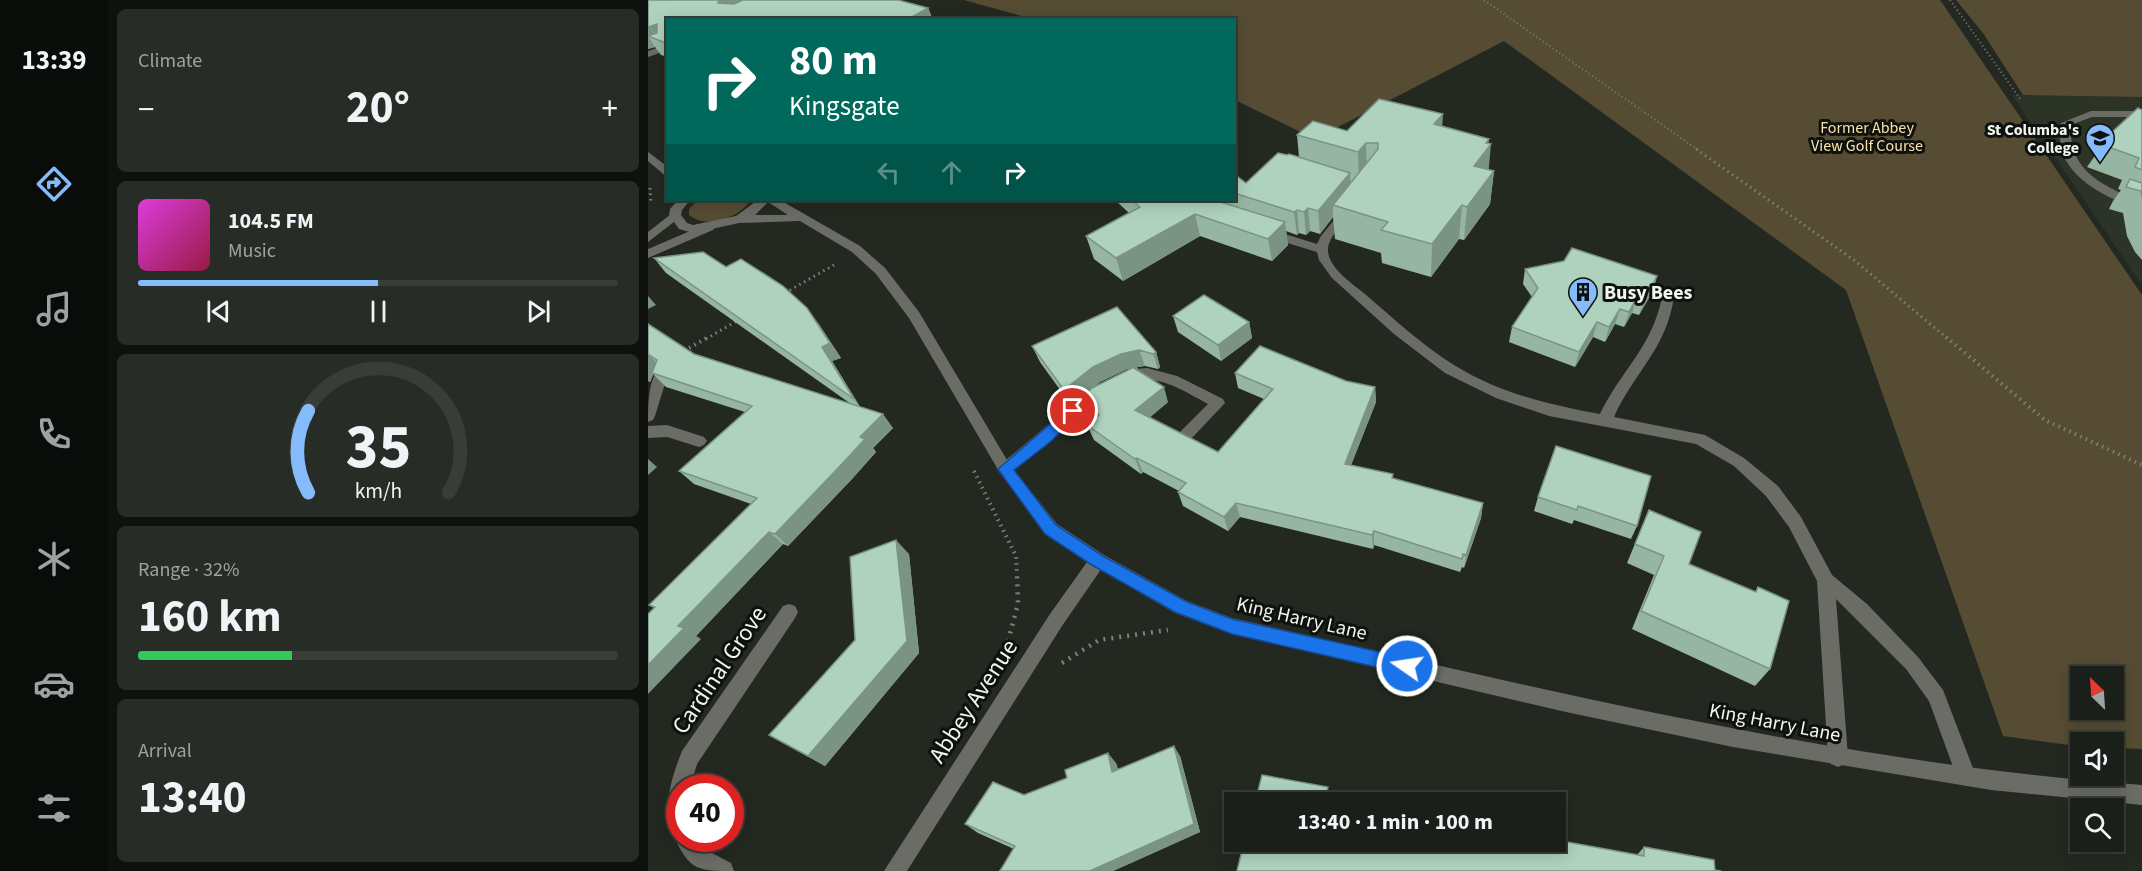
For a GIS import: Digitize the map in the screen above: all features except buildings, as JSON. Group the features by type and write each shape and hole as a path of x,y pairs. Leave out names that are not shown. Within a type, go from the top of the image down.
{"street":[{"path":"648,54 666,48"},
{"path":"2142,114 2091,114 2066,123 2064,132 2066,153 2093,184 2106,192 2142,206"},
{"path":"648,155 666,169"},
{"path":"648,238 675,215 676,209 683,201"},
{"path":"739,219 752,212 763,201"},
{"name":"King Harry Lane","path":"774,201 799,218 857,250 898,293 925,332 1005,469 1051,529 1098,560 1181,607 1232,626 1601,711 1838,757 1966,776 2096,792 2142,795"},
{"path":"1322,250 1325,239 1354,202"},
{"name":"King Harry Lane","path":"675,215 683,226 693,229 739,219 799,218"},
{"path":"648,254 709,227"},
{"path":"1252,227 1322,250 1336,275 1399,331 1450,369 1501,394 1549,410 1700,439 1739,462 1772,491 1795,522 1826,580 1861,610 1912,663 1936,696 1966,776"},
{"path":"1605,420 1612,403 1650,350 1663,322 1668,297"},
{"path":"1005,469 1045,438 1073,411 1129,375 1145,373 1170,380 1218,403 1184,437"},
{"path":"648,416 661,374"},
{"path":"648,432 667,431 699,441"},
{"name":"Abbey Avenue","path":"895,871 1056,620 1098,560"},
{"path":"1826,580 1838,757"},
{"name":"Cardinal Grove","path":"683,774 689,758 789,612"},
{"path":"694,852 698,858 723,871"}],"path":[{"path":"1484,0 1854,260 2045,420 2142,465"},
{"path":"1950,0 2021,100"},
{"path":"648,185 652,196 649,212"},
{"path":"826,259 843,272"},
{"path":"775,298 834,265"},
{"path":"661,374 677,354 746,315"},
{"path":"971,465 1016,555 1018,603 1006,650"},
{"path":"1056,667 1099,640 1156,633"}],"shaded area":[{"name":"St Columba's College","path":"2012,95 2142,97 2142,285 2104,229"}],"green space":[{"name":"Former Abbey View Golf Course","path":"964,0 1940,0 2142,295 2142,749 2124,748 2124,732 2070,732 2070,745 2003,736 1846,290 1504,41 1315,139 1236,100 1236,18 1028,18"},
{"path":"1956,0 2142,0 2142,97 2023,95 1983,33"},
{"path":"697,201 750,201 739,212 723,220 696,219 689,215 689,209"}],"place":[{"name":"St Columba's College","path":"2100,164"},
{"name":"Busy Bees","path":"1583,318"}],"route":[{"path":"1073,411 1045,438 1005,469 1051,529 1098,560 1181,607 1232,626 1407,666"}]}
